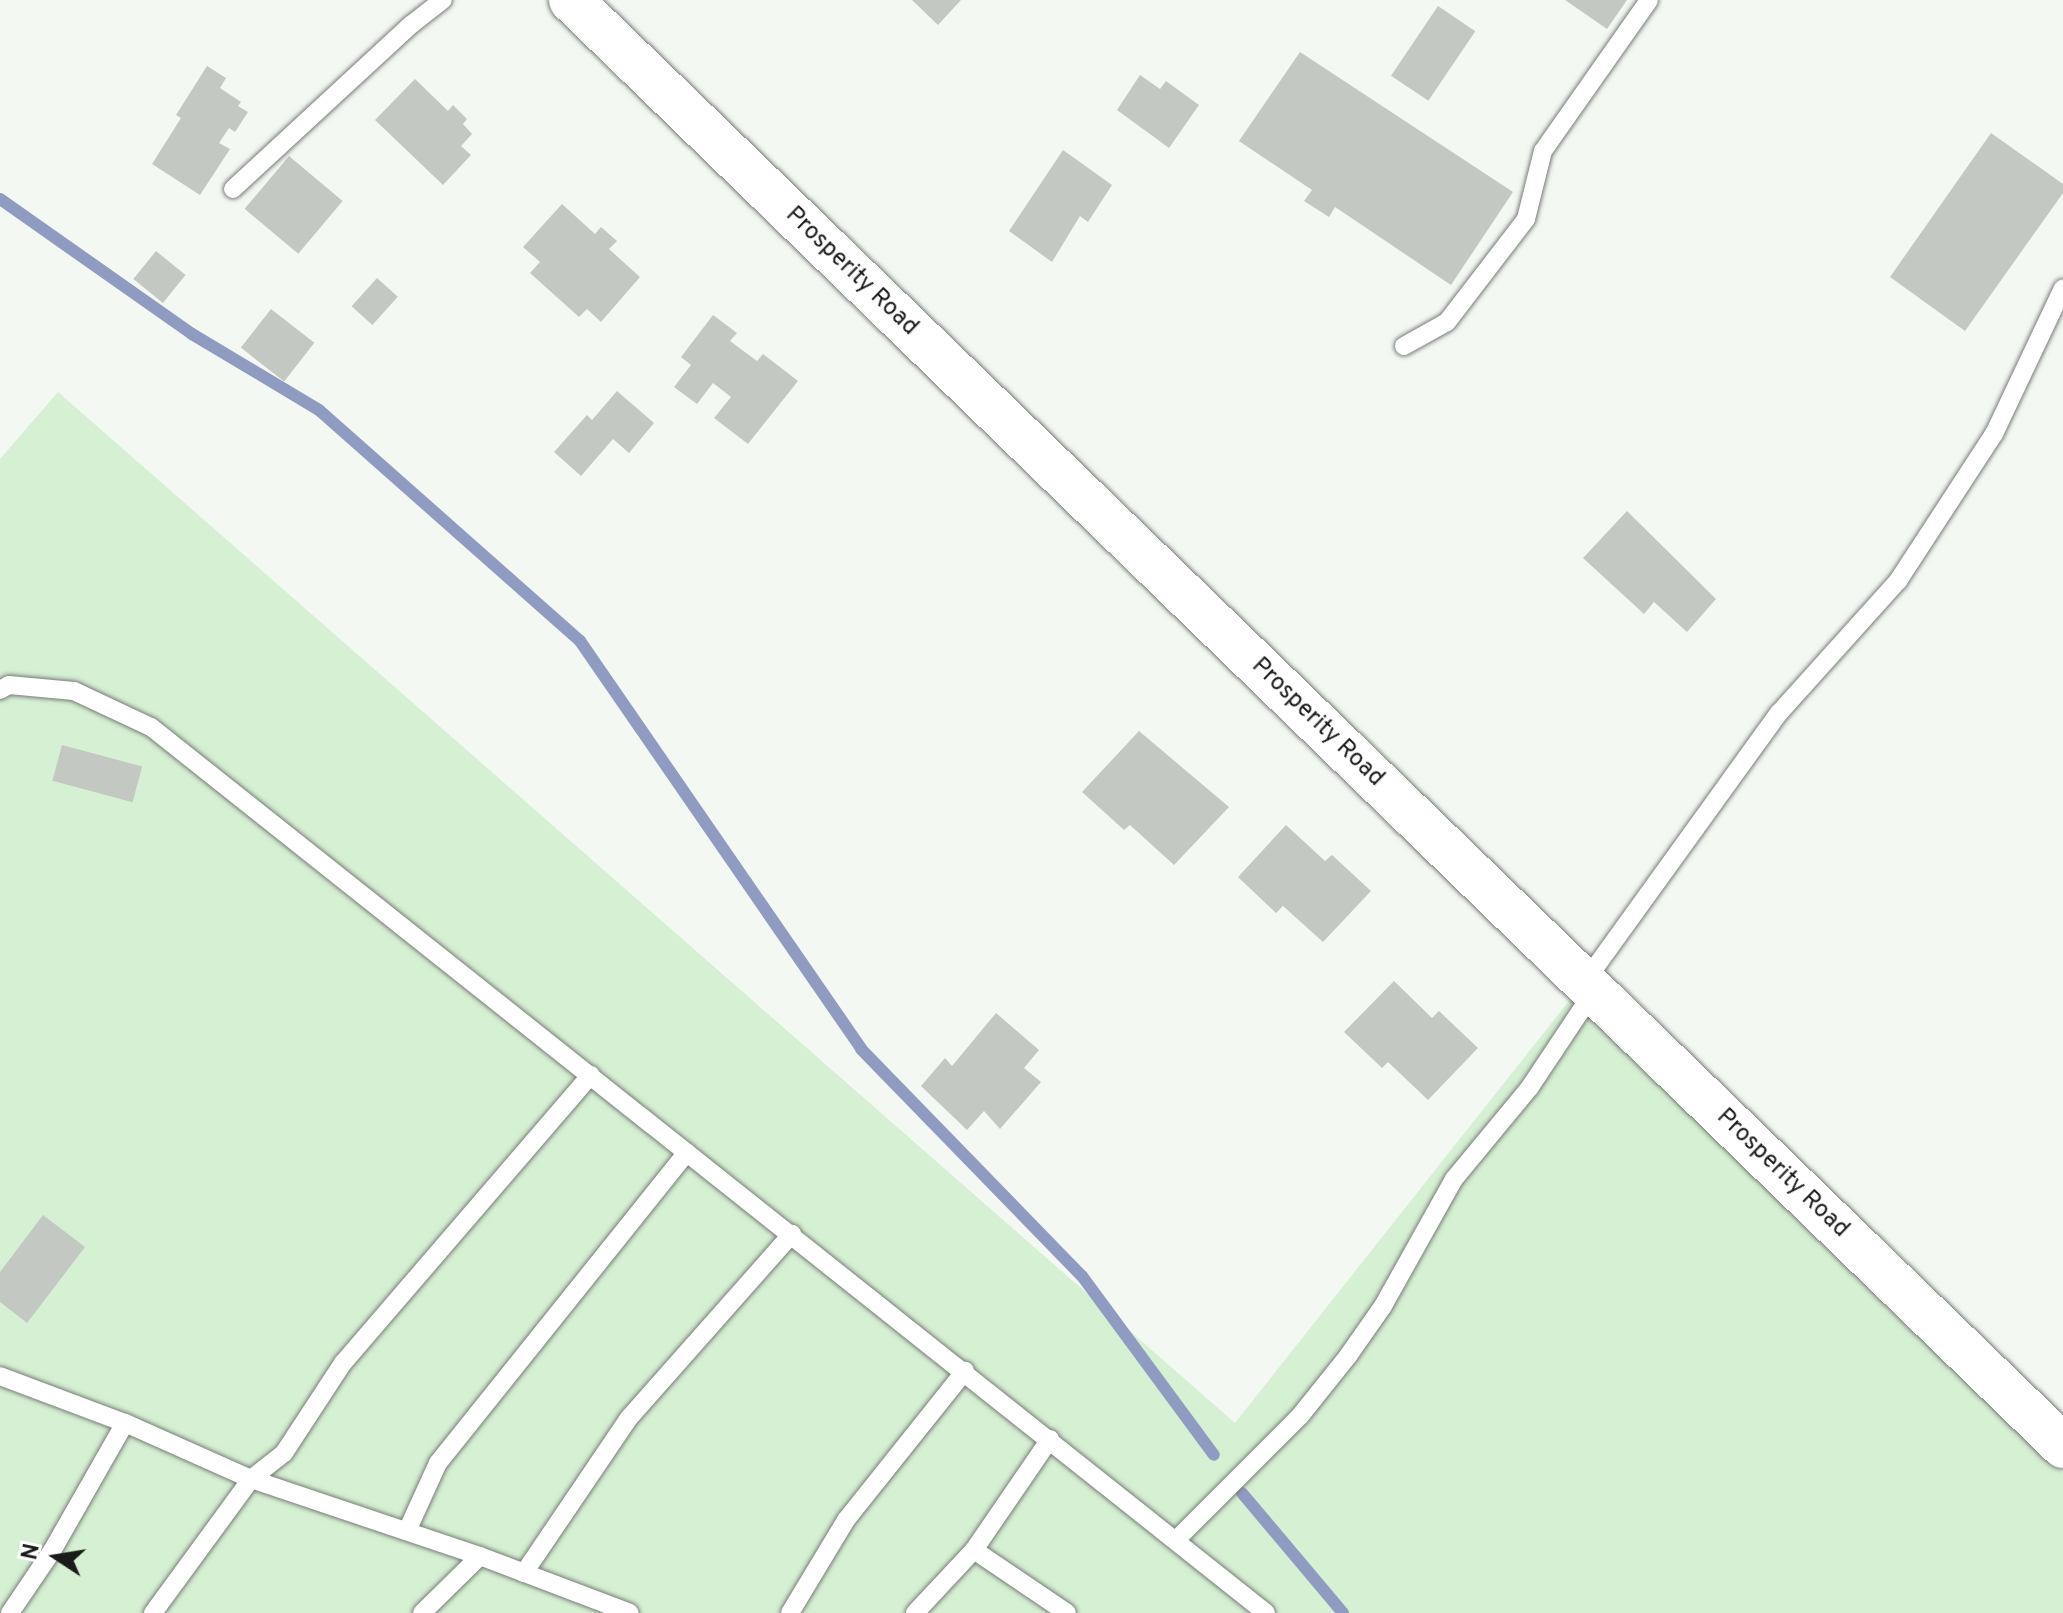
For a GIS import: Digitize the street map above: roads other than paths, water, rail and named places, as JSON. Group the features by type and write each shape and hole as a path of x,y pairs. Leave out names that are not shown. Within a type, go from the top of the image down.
{"street":[{"name":"Prosperity Road","path":"571,0 2063,1446"}],"lane":[{"path":"233,189 412,24 443,0"},
{"path":"1404,346 1447,322 1526,219 1543,151 1649,0"},
{"path":"1177,1539 1300,1416 1348,1356 1383,1306 1454,1179 1530,1087 1589,987 1779,713 1898,581 1994,434 2063,288"},
{"path":"0,690 9,685 74,691 151,727 1177,1539 1266,1613"},
{"path":"153,1613 251,1479 284,1453 343,1363 591,1075"},
{"path":"407,1531 438,1463 687,1152"},
{"path":"524,1573 629,1418 792,1234"},
{"path":"790,1613 846,1520 965,1371"},
{"path":"0,1376 125,1423 251,1479 480,1556 602,1608 630,1613"},
{"path":"10,1613 52,1551 125,1423"},
{"path":"915,1613 974,1550 1050,1439"},
{"path":"974,1550 1067,1613"},
{"path":"422,1613 480,1556"}],"waterway":[{"path":"0,199 192,334 319,410 580,641 861,1049 1082,1276 1214,1455"},
{"path":"1242,1493 1343,1613"}]}
